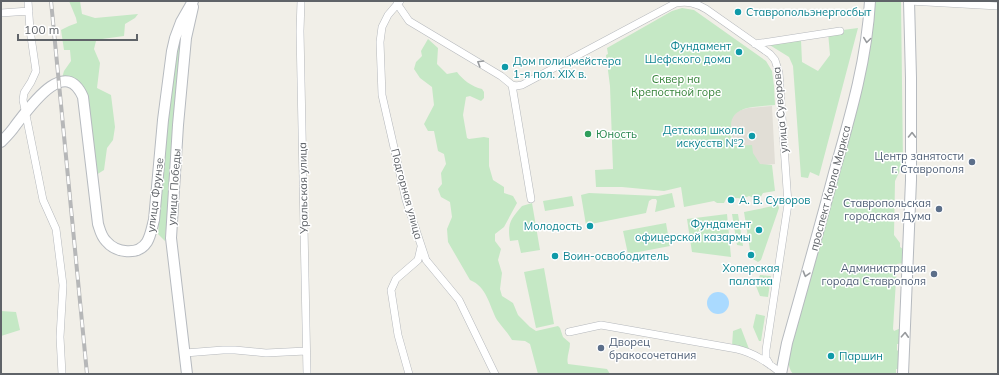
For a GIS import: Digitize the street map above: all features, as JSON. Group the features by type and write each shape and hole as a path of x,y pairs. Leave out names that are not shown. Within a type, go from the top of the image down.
{"main road":[{"name":"улица Фрунзе","path":"25,113 42,93 56,84 65,82 73,84 79,88 83,97 98,224 101,235 106,242 123,251 132,251 141,248 147,242 152,232 154,220 163,120 172,51 181,22 194,1"},
{"name":"улица Победы","path":"187,374 172,259 171,230 186,38 194,1"},
{"name":"проспект Карла Маркса","path":"782,374 787,343 853,104 866,44 870,1"},
{"path":"903,374 911,180 912,94 909,1"},
{"path":"1,142 25,113"}],"street":[{"path":"28,1 32,49 36,71 24,93 23,100 43,200 56,229 63,285 60,337 62,374"},
{"name":"Уральская улица","path":"301,1 307,374"},
{"name":"улица Суворова","path":"512,85 522,85 676,3 684,1 697,4 770,54 778,65 788,204 766,350 766,358 770,364"},
{"path":"909,1 998,6"},
{"path":"398,2 409,21 501,76 512,85 531,199"},
{"name":"Подгорная улица","path":"398,2 388,15 382,27 380,42 382,95 406,200 426,260 460,300 495,374"},
{"path":"1,13 28,11"},
{"path":"755,44 840,31"},
{"path":"409,374 398,335 391,290 396,279 418,260 421,246"},
{"path":"569,332 601,325 741,350 763,359 782,374"},
{"path":"184,353 223,350 266,354 306,351"}],"shaded area":[{"path":"772,106 775,164 754,166 733,147 730,124 732,117 738,111 748,108"}],"green space":[{"path":"69,1 80,1 82,14 95,18 138,14 135,18 125,24 124,36 96,41 94,49 100,63 97,88 111,95 115,127 113,140 107,148 104,170 96,175 85,96 62,78 64,71 71,61 70,50 64,50 61,30 77,23"},
{"path":"874,1 901,1 903,164 895,181 894,235 900,243 900,247 903,249 903,263 897,264 893,329 894,331 901,328 901,344 897,344 900,369 896,369 896,374 793,374 789,365 791,343"},
{"name":"Сквер на Крепостной горе","path":"682,8 694,10 766,61 772,71 775,105 741,110 736,113 731,125 733,146 752,145 753,153 760,164 772,165 775,191 763,193 759,200 749,196 742,199 726,199 724,203 717,203 714,201 684,207 681,187 664,191 622,187 596,187 595,170 613,169 610,86 606,55 608,54 607,48 672,11"},
{"path":"858,28 819,176 810,172 808,178 801,177 793,66 789,57 768,44 801,40 802,62 818,71 830,55 828,32"},
{"path":"181,36 183,36 174,124 165,241 158,234 168,120 176,55"},
{"path":"428,39 438,48 437,64 447,74 457,72 468,82 482,89 484,92 484,98 481,101 470,96 466,97 463,115 467,138 489,138 489,166 493,180 504,187 504,193 513,196 517,203 504,227 495,234 495,241 501,249 498,260 502,273 500,289 502,296 513,303 518,315 536,331 558,326 560,328 563,337 570,343 567,359 568,364 607,369 610,374 538,374 530,344 525,341 512,340 497,320 484,292 476,283 470,280 448,242 447,229 452,217 450,202 441,197 438,189 442,184 441,173 446,164 444,154 438,151 434,131 428,131 424,124 434,105 432,87 420,78 414,69 416,62 422,56 421,51"},
{"path":"589,193 658,196 672,193 675,207 655,212 657,201 656,199 652,199 649,201 646,213 586,225 581,195"},
{"path":"572,196 574,206 545,211 543,201"},
{"path":"532,203 540,250 521,253 518,240 510,241 510,225 513,218 522,206"},
{"path":"778,205 779,208 761,260 758,262 753,259 755,251 750,250 744,212"},
{"path":"727,214 731,257 692,252 687,219"},
{"path":"732,214 738,214 743,246 737,245"},
{"path":"666,223 670,246 628,254 623,231"},
{"path":"544,268 554,324 536,328 524,272"},
{"path":"760,275 771,276 768,297 760,296 756,286"},
{"path":"1,311 16,312 20,330 1,336"},
{"path":"756,314 765,316 761,341 759,341 753,327"},
{"path":"741,328 749,349 732,346 733,331"}],"water":[{"path":"718,292 726,295 729,303 726,311 718,314 710,311 707,303 710,295"}],"railway":[{"path":"51,1 87,374"}],"place":[{"name":"Ставропольэнергосбыт","path":"738,12"},
{"name":"Фундамент Шефского дома","path":"739,52"},
{"name":"Дом полицмейстера 1-я пол. XIX в.","path":"505,67"},
{"name":"Юность","path":"588,134"},
{"name":"Детская школа искусств №2","path":"752,136"},
{"name":"Центр занятости г. Ставрополя","path":"972,162"},
{"name":"А. В. Суворов","path":"731,200"},
{"name":"Ставропольская городская Дума","path":"939,209"},
{"name":"Молодость","path":"590,226"},
{"name":"Фундамент офицерской казармы","path":"759,230"},
{"name":"Хоперская палатка","path":"751,255"},
{"name":"Воин-освободитель","path":"555,256"},
{"name":"Администрация города Ставрополя","path":"934,274"},
{"name":"Дворец бракосочетания","path":"601,348"},
{"name":"Паршин","path":"831,356"}]}
